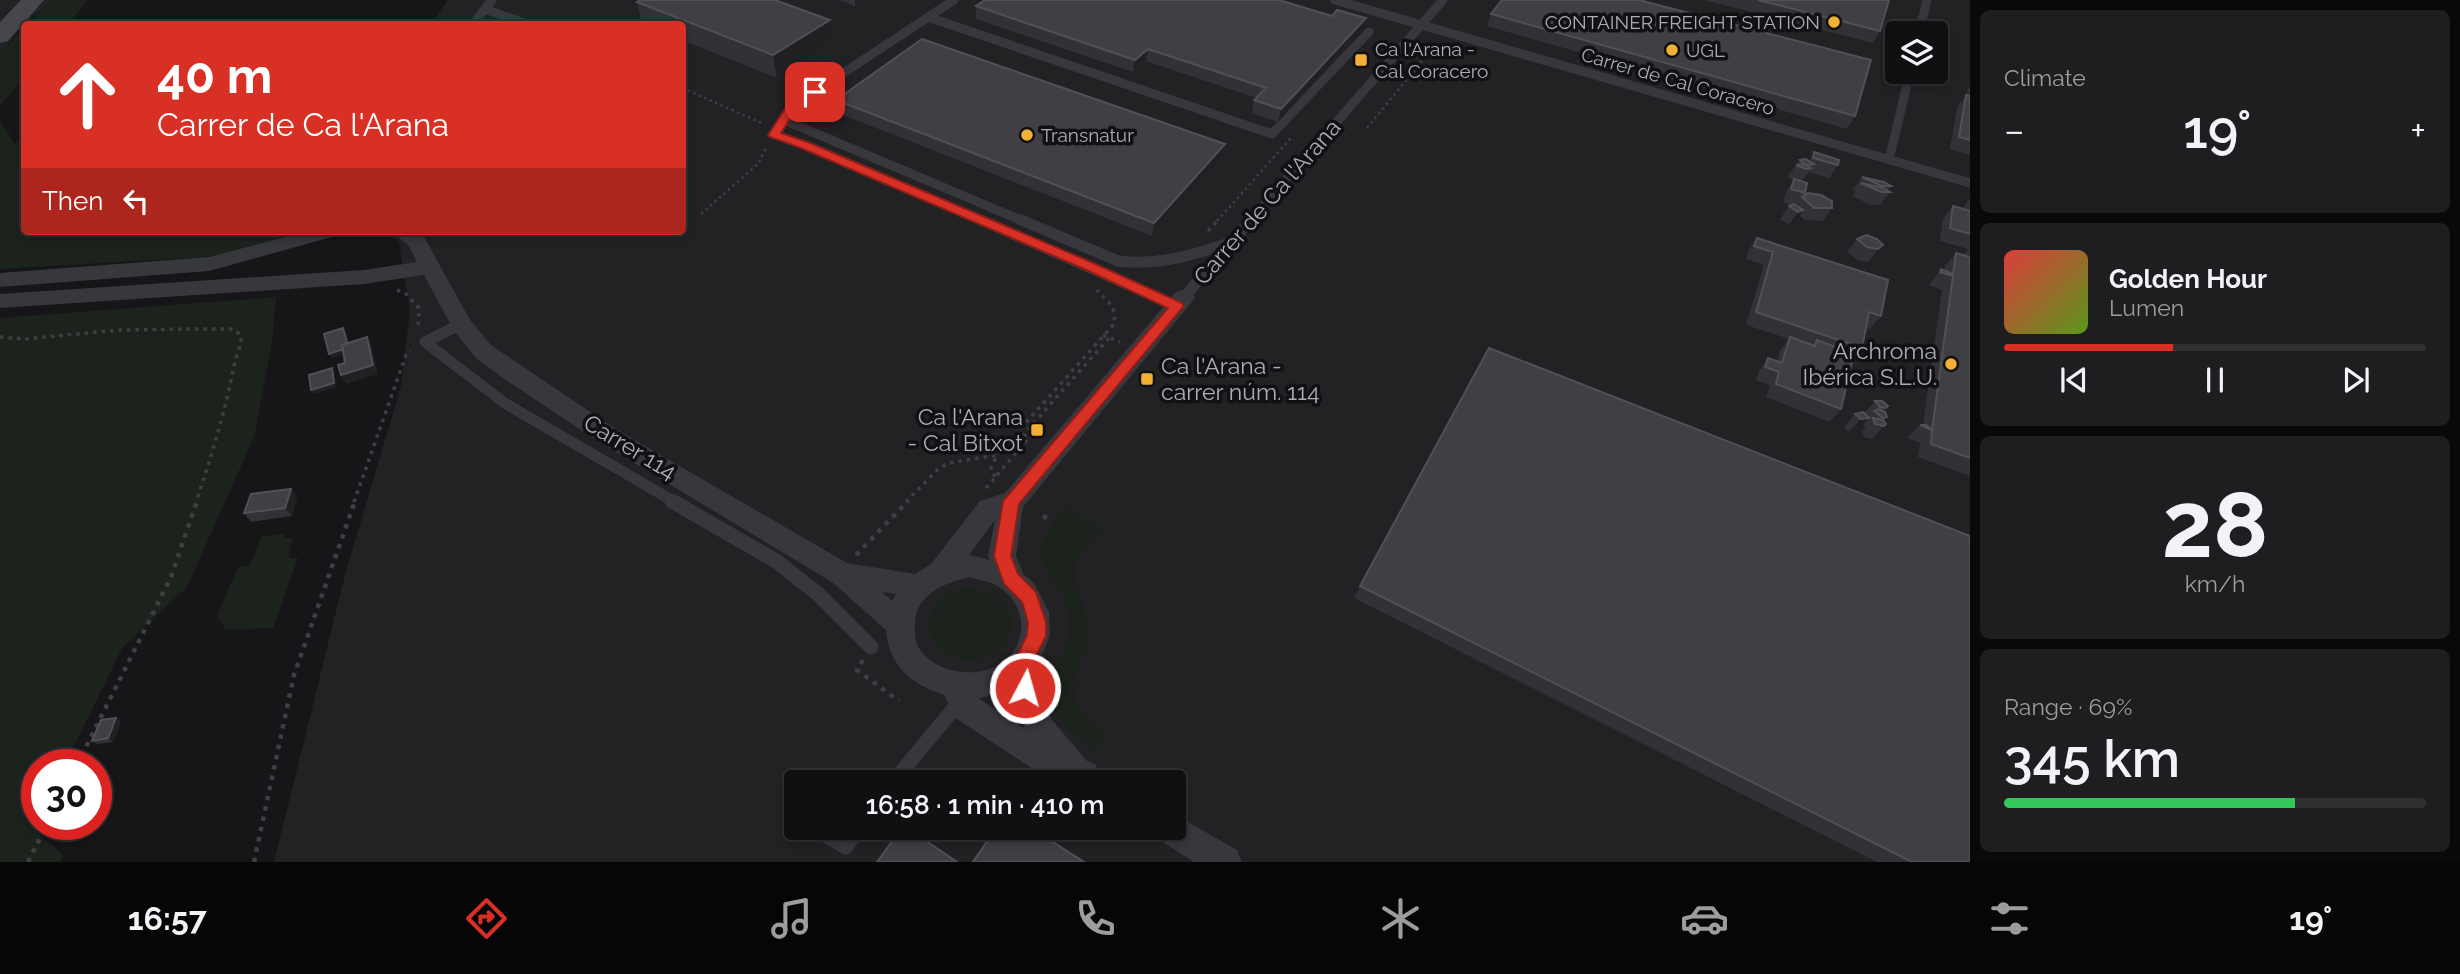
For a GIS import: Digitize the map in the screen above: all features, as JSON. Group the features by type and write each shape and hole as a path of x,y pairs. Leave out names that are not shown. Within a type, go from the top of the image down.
{"main road":[{"path":"0,17 16,0"},
{"path":"0,36 33,0"}],"street":[{"path":"0,280 209,264 317,235"},
{"name":"Carrer 114","path":"407,235 417,242 461,324 484,351 508,370 573,413 854,562 899,624"},
{"path":"0,301 365,277 429,267"},
{"name":"Carrer de Ca l'Arana","path":"942,570 989,508 1011,501 1181,302"},
{"path":"957,692 1000,679 1024,660 1036,636 1037,622 1029,598 1011,578 1002,556 1011,501"},
{"path":"854,562 917,586"},
{"path":"1011,578 992,570 970,566 942,570 917,586 902,610 899,624 905,651 914,663 957,692 968,709 1047,761 1068,770"},
{"path":"1024,660 1025,688 1035,721 1045,738 1080,770"},
{"path":"1186,838 1225,862"}],"lane":[{"path":"475,21 492,0"},
{"path":"954,0 792,107 774,135 806,145 1100,271 1181,302"},
{"name":"Carrer de Cal Coracero","path":"1335,0 1970,183"},
{"name":"Carrer de Ca l'Arana","path":"1181,302 1443,0"},
{"path":"1922,21 1927,0"},
{"path":"485,9 519,21"},
{"path":"928,17 1272,134 1369,32"},
{"path":"1889,160 1907,84"},
{"path":"784,120 1118,261 1137,264 1173,262 1233,242"},
{"path":"461,324 425,342 506,404 776,561 818,594 871,647"},
{"path":"902,770 957,692"},
{"path":"834,840 846,847 850,840"}],"path":[{"path":"1367,128 1435,45 1442,43"},
{"path":"686,90 774,135 758,164 701,214"},
{"path":"1201,238 1218,223 1296,132"},
{"path":"995,477 991,468 997,455 1115,323 1115,312 1094,283 1100,271"},
{"path":"0,337 25,339 118,330 232,328 241,335 242,345 234,363 206,473 171,577 85,749"},
{"path":"1104,335 1120,342"},
{"path":"979,495 1028,439 1024,434 1110,338"},
{"path":"254,862 294,676 406,355 425,342"},
{"path":"854,562 939,468 949,463 997,455"},
{"path":"871,647 857,670 899,701"},
{"path":"28,862 39,840"}],"shaded area":[{"path":"0,0 52,0 28,21 21,21 21,28 0,54"},
{"path":"52,0 88,0 70,21 30,21"},
{"path":"448,0 1970,0 1970,862 274,862 345,575 401,386 410,310 399,243 388,235 686,235 686,21 433,21"},
{"path":"21,30 21,81 0,106 0,54"},
{"path":"0,120 14,143 21,140 21,235 293,235 242,250 202,257 0,269"},
{"path":"276,297 272,343 254,437 187,587 122,648 73,749 21,749 21,840 46,840 63,855 60,862 0,862 0,318"},
{"path":"1064,508 1102,528 1079,557 1075,568 1089,637 1074,686 1082,711 1092,725 1106,736 1095,751 1068,728 1053,696 1056,671 1068,639 1069,619 1059,588 1045,567 1042,544"},
{"path":"284,534 284,539 293,537 288,558 298,558 273,628 226,630 217,616 238,567 250,565 261,537"},
{"path":"968,588 996,598 1004,604 1012,620 1005,644 996,652 981,658 962,659 947,654 937,644 931,632 931,618 937,605 949,595"}],"building":[{"path":"775,0 830,20 773,55 637,2"},
{"path":"985,0 1279,0 1332,16 1337,10 1366,18 1281,109 1254,100 1266,88 1148,49 1135,60 976,6"},
{"name":"UGL","path":"1502,0 1639,0 1871,60 1855,116 1491,14"},
{"path":"1758,0 1889,0 1880,31"},
{"name":"Transnatur","path":"922,39 1225,144 1154,223 836,100"},
{"path":"1966,95 1970,96 1970,140 1959,137"},
{"path":"1814,152 1839,160 1838,165 1813,158"},
{"path":"1806,159 1814,164 1806,165 1811,168 1796,165 1804,164 1800,160"},
{"path":"1862,177 1884,182 1891,186 1882,186"},
{"path":"1794,179 1807,183 1805,193 1791,189"},
{"path":"1861,183 1883,188 1890,192 1881,192"},
{"path":"1808,193 1821,195 1832,201 1832,208 1814,208 1802,197"},
{"path":"1794,204 1803,210 1798,212 1789,206"},
{"path":"1953,206 1970,211 1970,234 1950,228"},
{"path":"1866,235 1877,239 1883,245 1878,249 1867,247 1857,239"},
{"path":"1757,238 1888,280 1881,316 1869,312 1862,348 1756,312 1773,252 1754,246"},
{"name":"Archroma Ibérica S.L.U.","path":"1956,253 1970,257 1970,458 1931,444 1953,276 1940,272 1941,269 1953,274"},
{"path":"343,328 347,343 342,345 343,349 329,354 324,334"},
{"path":"367,337 373,365 341,375 338,365 345,363 342,345"},
{"path":"1790,337 1815,346 1817,340 1854,354 1841,409 1776,384 1779,372 1765,367 1768,358 1782,363"},
{"path":"1489,348 1970,536 1970,862 1912,862 1360,586"},
{"path":"332,368 334,383 311,390 309,375"},
{"path":"1875,401 1882,401 1888,406 1880,407"},
{"path":"1879,409 1885,412 1887,417 1883,418 1874,411"},
{"path":"1863,412 1869,418 1861,419 1855,414"},
{"path":"1873,418 1883,420 1886,424 1875,424"},
{"path":"291,489 285,508 244,513 251,494"},
{"path":"116,718 108,738 92,741 101,720"},
{"path":"893,840 925,840 957,862 877,862"},
{"path":"988,840 1050,840 1084,862 973,862"}],"place":[{"name":"CONTAINER FREIGHT STATION","path":"1834,22"},
{"name":"UGL","path":"1672,50"},
{"name":"Ca l'Arana - Cal Coracero","path":"1361,60"},
{"name":"Transnatur","path":"1027,135"},
{"name":"Archroma Ibérica S.L.U.","path":"1951,364"},
{"name":"Ca l'Arana - carrer núm. 114","path":"1147,379"},
{"name":"Ca l'Arana - Cal Bitxot","path":"1037,430"}],"route":[{"path":"815,92 792,107 774,135 806,145 1177,306 1011,501 1002,556 1011,578 1029,598 1037,622 1032,648 1024,660 1025,688"}]}
